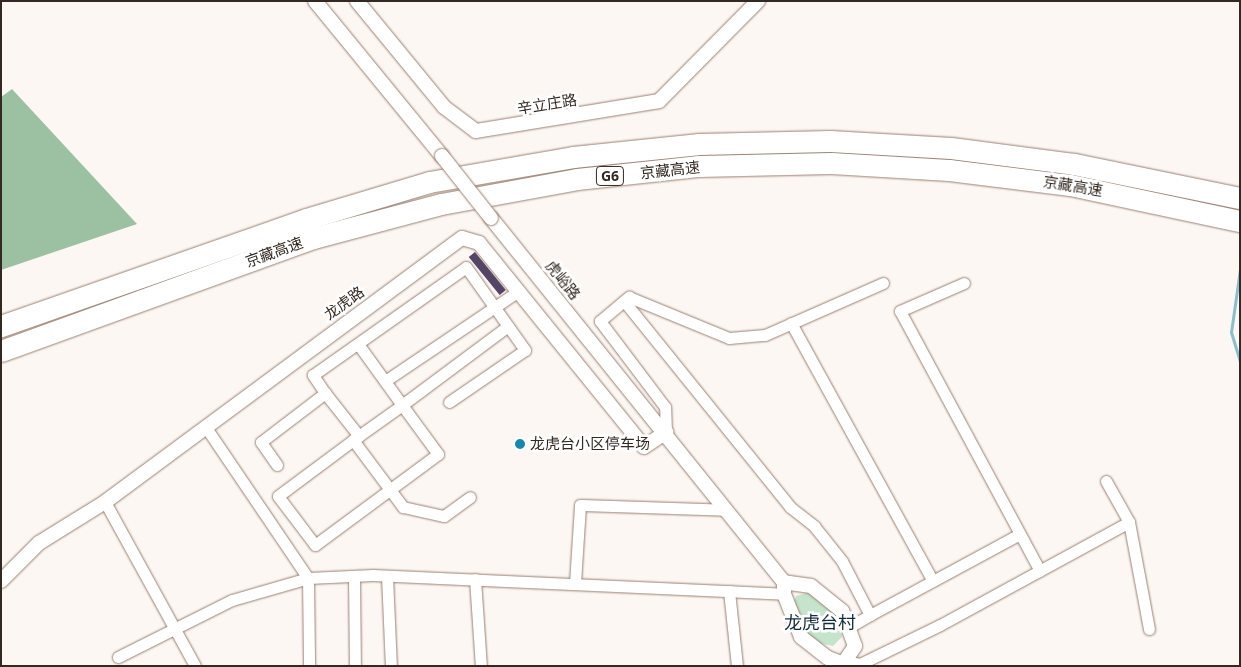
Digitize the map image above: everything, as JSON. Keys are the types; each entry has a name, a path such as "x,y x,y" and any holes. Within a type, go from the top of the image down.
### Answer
{"highway":[{"name":"京藏高速","path":"1,326 306,219 429,182 574,157 679,146 830,141 951,148 1074,164 1240,198"},
{"name":"京藏高速","path":"1,351 313,238 432,206 577,179 699,166 831,163 949,170 1070,184 1240,221"}],"street":[{"name":"虎峪路","path":"315,1 666,432 727,510 784,588 801,637 828,658 847,664"},
{"name":"辛立庄路","path":"357,1 444,107 476,131 659,101 758,1"},
{"name":"龙虎路","path":"1,581 39,543 105,502 205,426 462,238 479,243 644,446 666,432"},
{"path":"449,402 525,350 466,267 313,375 403,507 444,516 470,496"},
{"path":"666,432 666,407 600,321 629,297 729,338 765,335 884,283"},
{"path":"964,283 900,311 1040,571"},
{"path":"384,381 517,292"},
{"path":"624,302 790,507 831,547 870,615"},
{"path":"791,323 933,581"},
{"path":"358,344 384,381 402,405 438,454 315,545 278,496 402,405 508,326"},
{"path":"277,465 260,442 325,393"},
{"path":"205,426 308,578 309,666"},
{"path":"1106,481 1129,522 1149,629"},
{"path":"105,502 195,666"},
{"path":"575,583 580,505 727,510"},
{"path":"118,657 232,600 308,578 387,576 575,583 729,592 811,586 828,597 851,626 855,646 847,664 860,664 1040,571 1129,522"},
{"path":"851,626 1020,534"},
{"path":"354,576 355,666"},
{"path":"387,576 391,666"},
{"path":"475,579 481,666"},
{"path":"729,592 737,666"}],"green space":[{"path":"12,89 137,224 1,270 1,97"},
{"path":"810,592 838,616 842,637 833,646 818,643 804,632 793,604 796,596"}],"building":[{"path":"475,252 506,290 500,295 469,257"}],"waterway":[{"path":"1240,269 1231,332 1240,361"}],"place":[{"name":"龙虎台小区停车场","path":"520,444"}],"district":[{"name":"龙虎台村","path":"820,622"}]}
